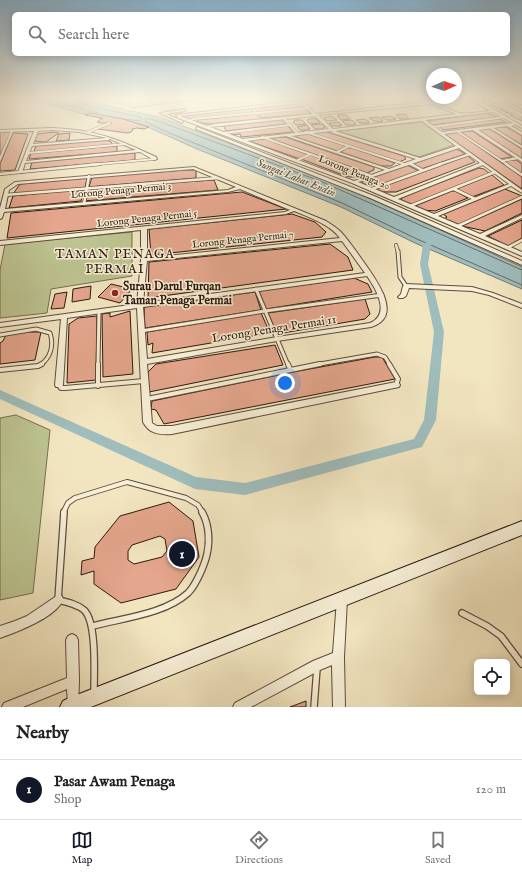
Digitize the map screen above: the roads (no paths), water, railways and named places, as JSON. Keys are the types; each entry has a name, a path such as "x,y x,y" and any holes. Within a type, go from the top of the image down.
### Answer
{"street":[{"path":"20,172 35,132"},
{"path":"88,132 112,138 155,159"},
{"path":"208,132 372,197 522,263"},
{"name":"Lorong Penaga 20","path":"221,132 372,189 522,254"},
{"path":"243,140 305,132"},
{"path":"335,132 419,159"},
{"path":"441,133 449,132"},
{"path":"479,132 520,159"},
{"path":"441,133 522,192"},
{"path":"284,134 388,170"},
{"path":"30,145 112,138"},
{"path":"354,182 460,146"},
{"path":"24,162 141,152"},
{"path":"394,199 482,164"},
{"path":"0,218 9,187 17,183 194,168 329,225 344,239 382,295"},
{"path":"434,216 511,185"},
{"name":"Lorong Penaga Permai 3","path":"2,211 228,191 241,187"},
{"name":"Lorong Penaga Permai 5","path":"0,243 286,213 294,210"},
{"path":"481,236 522,216"},
{"path":"444,228 450,224"},
{"path":"144,228 144,260 140,306 147,422 152,429 172,430 396,385"},
{"name":"Lorong Penaga Permai 7","path":"144,260 344,239"},
{"path":"0,325 369,274"},
{"path":"401,297 404,295 406,286 458,288 481,291 522,306"},
{"name":"Lorong Penaga Permai 11","path":"143,362 277,339 371,325 378,323 382,315 382,295"},
{"path":"59,385 64,317"},
{"path":"72,640 73,682 71,706 522,528"},
{"path":"340,707 338,658 342,598"},
{"path":"0,632 15,628 33,619 47,611 58,600"},
{"path":"239,707 317,665 338,658"},
{"path":"8,707 73,682"}],"lane":[{"path":"0,159 12,132"},
{"path":"224,133 232,132"},
{"path":"305,132 422,170"},
{"path":"458,132 522,175"},
{"path":"498,132 522,147"},
{"path":"262,137 371,176"},
{"path":"28,152 125,144"},
{"path":"337,152 349,146"},
{"path":"298,160 311,154"},
{"path":"372,189 470,154"},
{"path":"0,174 155,159"},
{"path":"501,161 520,159"},
{"path":"410,206 495,172"},
{"path":"84,204 89,176"},
{"path":"6,195 219,178"},
{"path":"454,189 474,199"},
{"path":"458,226 522,197"},
{"path":"508,248 522,240"},
{"path":"396,245 398,251 400,279 406,286"},
{"path":"256,289 290,369"},
{"path":"141,331 265,311 382,295"},
{"path":"98,386 100,312"},
{"path":"14,332 15,323"},
{"path":"0,335 36,329 50,333 52,337 50,354 44,364 0,370"},
{"path":"146,399 290,369 377,354 385,357 398,379 396,385"},
{"path":"59,385 61,388 65,388 144,381"},
{"path":"93,626 164,608 189,592 204,564 209,544 205,517 198,506 186,498 172,493 127,482 75,498 68,503 63,514 58,600 69,602 80,607 88,614 93,626 94,698"},
{"path":"462,613 487,626 501,636 522,664"},
{"path":"314,707 317,665"}],"water":[{"name":"Sungai Lahar Endin","path":"159,132 199,132 321,178 376,201 522,267 522,289 415,243 341,207"}],"waterway":[{"path":"0,394 195,483 245,489 418,443 430,420 439,332 424,264 427,244 435,241"}],"place":[{"name":"Surau Darul Furqan Taman Penaga Permai","path":"115,293"},
{"name":"Pasar Awam Penaga","path":"182,554"}],"district":[{"name":"TAMAN PENAGA PERMAI","path":"115,262"}]}
